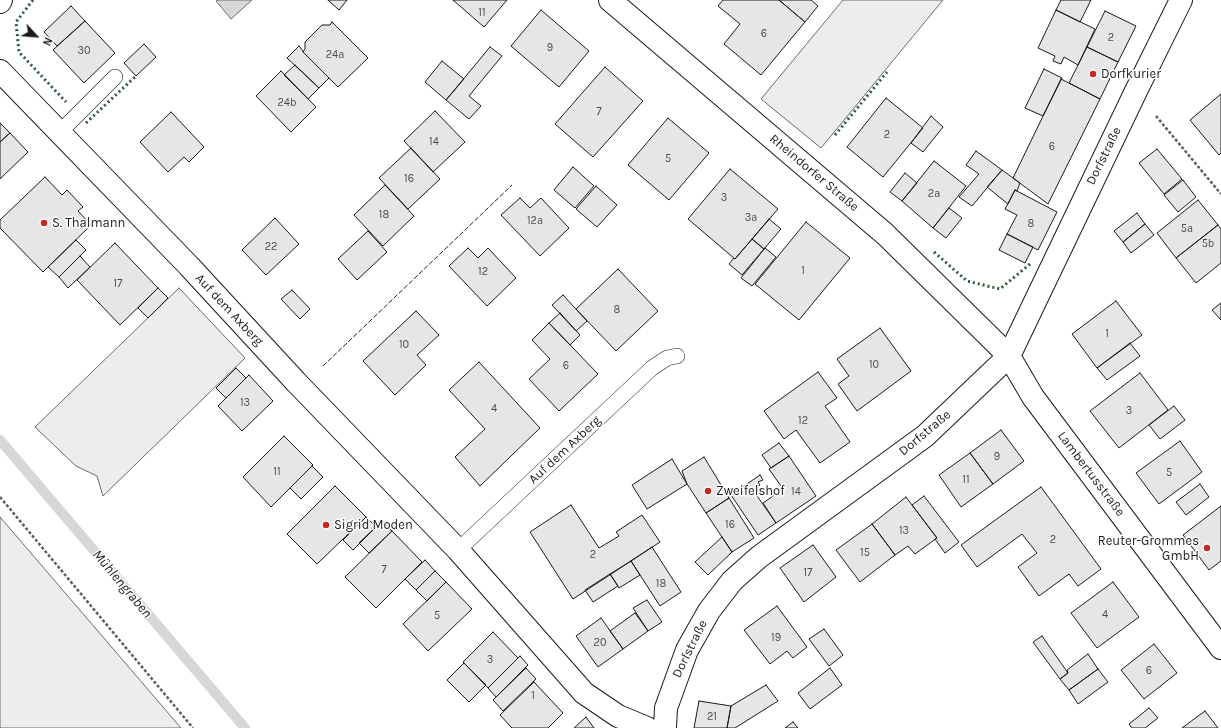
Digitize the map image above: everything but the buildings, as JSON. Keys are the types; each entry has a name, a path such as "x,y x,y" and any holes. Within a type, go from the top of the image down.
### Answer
{"street":[{"name":"Rheindorfer Straße","path":"610,0 885,234 1009,356"},
{"name":"Dorfstraße","path":"664,728 666,708 687,650 709,611 732,581 759,557 925,436 1009,356 1181,0"},
{"name":"Auf dem Axberg","path":"0,71 189,266 296,382 458,550 584,693 618,716 646,728"},
{"name":"Lambertusstraße","path":"1009,356 1033,397 1221,648"}],"lane":[{"path":"60,132 115,77"},
{"name":"Auf dem Axberg","path":"458,550 652,368 668,358 677,356"}],"path":[{"path":"1136,91 1221,194"},
{"path":"0,497 193,728"}],"shaded area":[{"path":"252,0 231,19 216,1"},
{"path":"843,0 943,0 821,148 761,99"},
{"path":"179,288 245,358 103,496 97,476 76,466 35,427"},
{"path":"0,517 181,728 0,728"}],"waterway":[{"name":"Mühlengraben","path":"0,440 245,728"}],"hedge":[{"path":"33,0 16,22 19,52 66,102"},
{"path":"835,135 887,72"},
{"path":"86,123 136,76"},
{"path":"934,252 967,281 1000,289 1030,264"}],"fence":[{"path":"323,366 512,185"}],"place":[{"name":"Dorfkurier","path":"1093,74"},
{"name":"S. Thalmann","path":"44,223"},
{"name":"Zweifelshof","path":"708,491"},
{"name":"Sigrid Moden","path":"326,525"},
{"name":"Reuter-Grommes GmbH","path":"1207,548"}]}
